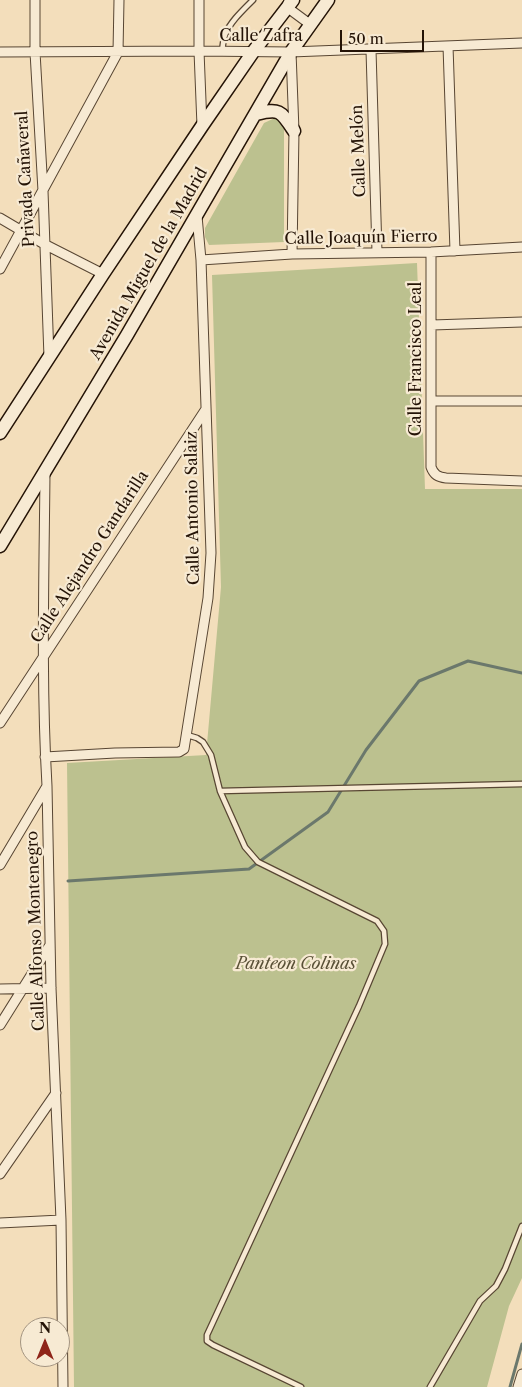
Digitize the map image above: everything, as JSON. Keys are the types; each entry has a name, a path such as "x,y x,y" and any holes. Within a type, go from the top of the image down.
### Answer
{"main road":[{"name":"Avenida Miguel de la Madrid","path":"0,546 197,216 291,52 328,0"},
{"name":"Avenida Miguel de la Madrid","path":"0,433 102,274 253,52 290,3"},
{"path":"256,114 268,111 277,112 284,116 294,131"}],"street":[{"name":"Privada Cañaveral","path":"35,0 35,52 43,191 49,357"},
{"path":"0,269 118,52 119,0"},
{"path":"200,0 199,51 202,126"},
{"path":"290,3 311,25"},
{"name":"Calle Zafra","path":"0,52 291,52 522,43"},
{"path":"448,46 455,251"},
{"name":"Calle Melón","path":"370,50 376,252"},
{"path":"291,52 294,131 292,254"},
{"name":"Calle Antonio Salaiz","path":"45,757 179,752 184,749 211,576 211,528 201,260 197,216"},
{"path":"0,218 44,244 102,274"},
{"name":"Calle Joaquín Fierro","path":"201,260 292,254 431,252 522,247"},
{"name":"Calle Francisco Leal","path":"431,252 431,467 434,474 438,477 458,480 522,481"},
{"path":"432,325 522,322"},
{"path":"432,401 522,401"},
{"name":"Calle Alejandro Gandarilla","path":"0,723 206,409"},
{"name":"Calle Alfonso Montenegro","path":"44,474 45,757 51,988 61,1220 63,1387"},
{"path":"0,865 47,786"},
{"path":"0,1025 50,945"},
{"path":"0,989 51,988"},
{"path":"0,1174 56,1092"},
{"path":"0,1222 61,1220"},
{"path":"518,1387 522,1374"}],"lane":[{"path":"222,51 229,28 252,0"},
{"path":"186,735 204,742 211,755 220,791 245,847 258,862 376,921 384,931 385,944 359,1006 207,1335 207,1341 213,1346 301,1387"},
{"path":"220,791 522,784"},
{"path":"430,1387 480,1301 496,1286 522,1226"}],"green space":[{"path":"277,117 284,123 284,242 209,245 205,237 205,228 264,123"},
{"name":"Panteon Colinas","path":"417,263 425,489 522,489 522,1278 509,1306 487,1387 74,1387 67,763 206,755 221,587 212,275"}],"waterway":[{"path":"68,881 249,869 328,812 366,750 419,681 468,661 522,673"},
{"path":"510,1387 522,1344"}]}
